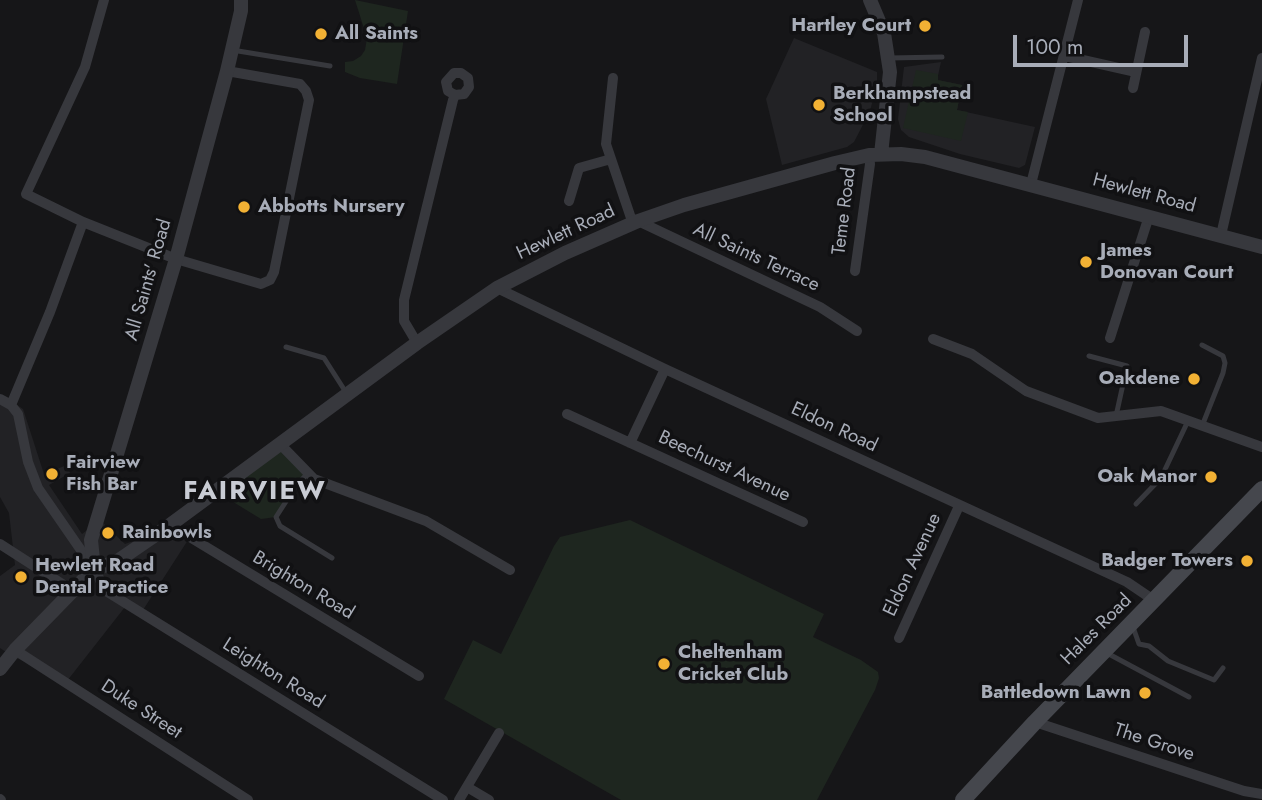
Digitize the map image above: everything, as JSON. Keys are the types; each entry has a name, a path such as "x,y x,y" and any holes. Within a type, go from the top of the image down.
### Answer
{"main road":[{"name":"Hales Road","path":"963,800 1035,722 1262,489"}],"street":[{"path":"104,0 85,67 26,194 83,222 176,259 257,284 266,282 274,272 308,96 300,84 227,71"},
{"name":"All Saints' Road","path":"94,569 92,540 176,259 227,71 241,11 241,0"},
{"path":"870,0 884,33 888,58 888,95 875,155"},
{"path":"1031,184 1078,0"},
{"path":"1133,88 1145,32"},
{"path":"1065,56 1136,72"},
{"path":"1221,235 1262,58"},
{"path":"612,78 606,137 611,159 635,222"},
{"path":"417,343 404,321 404,300 455,96"},
{"name":"Hewlett Road","path":"1,666 94,569 116,562 170,525 417,343 497,288 565,253 635,222 758,183 875,155 925,157 1262,247"},
{"name":"Teme Road","path":"855,271 870,164 875,155"},
{"path":"569,201 579,168 611,159"},
{"path":"1110,338 1149,216"},
{"path":"0,399 11,405 50,312 83,222"},
{"name":"All Saints Terrace","path":"635,222 820,307 857,331"},
{"name":"Eldon Road","path":"497,288 665,369 1127,582 1155,601"},
{"path":"933,339 972,354 1026,391 1098,418 1161,411 1262,447"},
{"name":"Beechurst Avenue","path":"630,443 665,369"},
{"name":"Leighton Road","path":"11,405 20,419 26,455 38,488 52,512 94,569 106,591 443,800"},
{"name":"Beechurst Avenue","path":"567,414 803,522"},
{"path":"280,444 314,480 426,521 510,570"},
{"name":"Eldon Avenue","path":"899,638 959,506"},
{"name":"Brighton Road","path":"170,525 418,676"},
{"path":"0,544 74,591"},
{"name":"Duke Street","path":"15,650 248,800"},
{"name":"The Grove","path":"1035,722 1244,791 1262,794"},
{"path":"459,800 499,733"},
{"path":"467,787 489,800"}],"lane":[{"path":"232,50 330,66"},
{"path":"888,58 942,57"},
{"path":"1202,345 1223,356 1225,363 1202,426"},
{"path":"286,347 324,358 348,394"},
{"path":"1089,356 1127,366 1116,416"},
{"path":"1136,503 1161,478 1188,421"},
{"path":"307,474 276,517 280,526 332,558"},
{"path":"1132,625 1137,632 1139,644 1149,646 1168,661 1214,680 1223,668"},
{"path":"1105,652 1189,697"}],"shaded area":[{"path":"355,0 408,11 397,84 360,78 345,72 345,62 361,56 367,38"},
{"name":"Berkhampstead School","path":"794,38 877,72 877,84 870,111 854,142 847,147 782,165 766,99"},
{"name":"Berkhampstead School","path":"941,62 937,80 962,85 957,110 1035,127 1025,165 1019,168 960,154 909,137 901,130 898,119 904,67"},
{"path":"916,70 938,74 938,80 962,85 957,110 968,112 961,141 903,128"},
{"path":"0,394 23,409 44,474 67,465 70,473 49,485 82,534 100,520 125,544 167,529 188,540 143,610 125,607 67,681 0,648 0,576 15,565 9,513 0,497"},
{"path":"280,444 307,474 276,517 261,519 225,497 222,487"},
{"name":"Cheltenham Cricket Club","path":"630,520 824,614 813,637 861,660 878,672 875,690 817,800 621,800 444,699 473,640 501,654 560,537"}],"place":[{"name":"Hartley Court","path":"925,26"},
{"name":"All Saints","path":"321,34"},
{"name":"Berkhampstead School","path":"819,105"},
{"name":"Abbotts Nursery","path":"244,207"},
{"name":"James Donovan Court","path":"1086,262"},
{"name":"Oakdene","path":"1194,379"},
{"name":"Fairview Fish Bar","path":"52,474"},
{"name":"Oak Manor","path":"1211,477"},
{"name":"Rainbowls","path":"108,533"},
{"name":"Badger Towers","path":"1247,561"},
{"name":"Hewlett Road Dental Practice","path":"21,577"},
{"name":"Cheltenham Cricket Club","path":"664,664"},
{"name":"Battledown Lawn","path":"1145,693"}],"district":[{"name":"FAIRVIEW","path":"255,493"}]}
